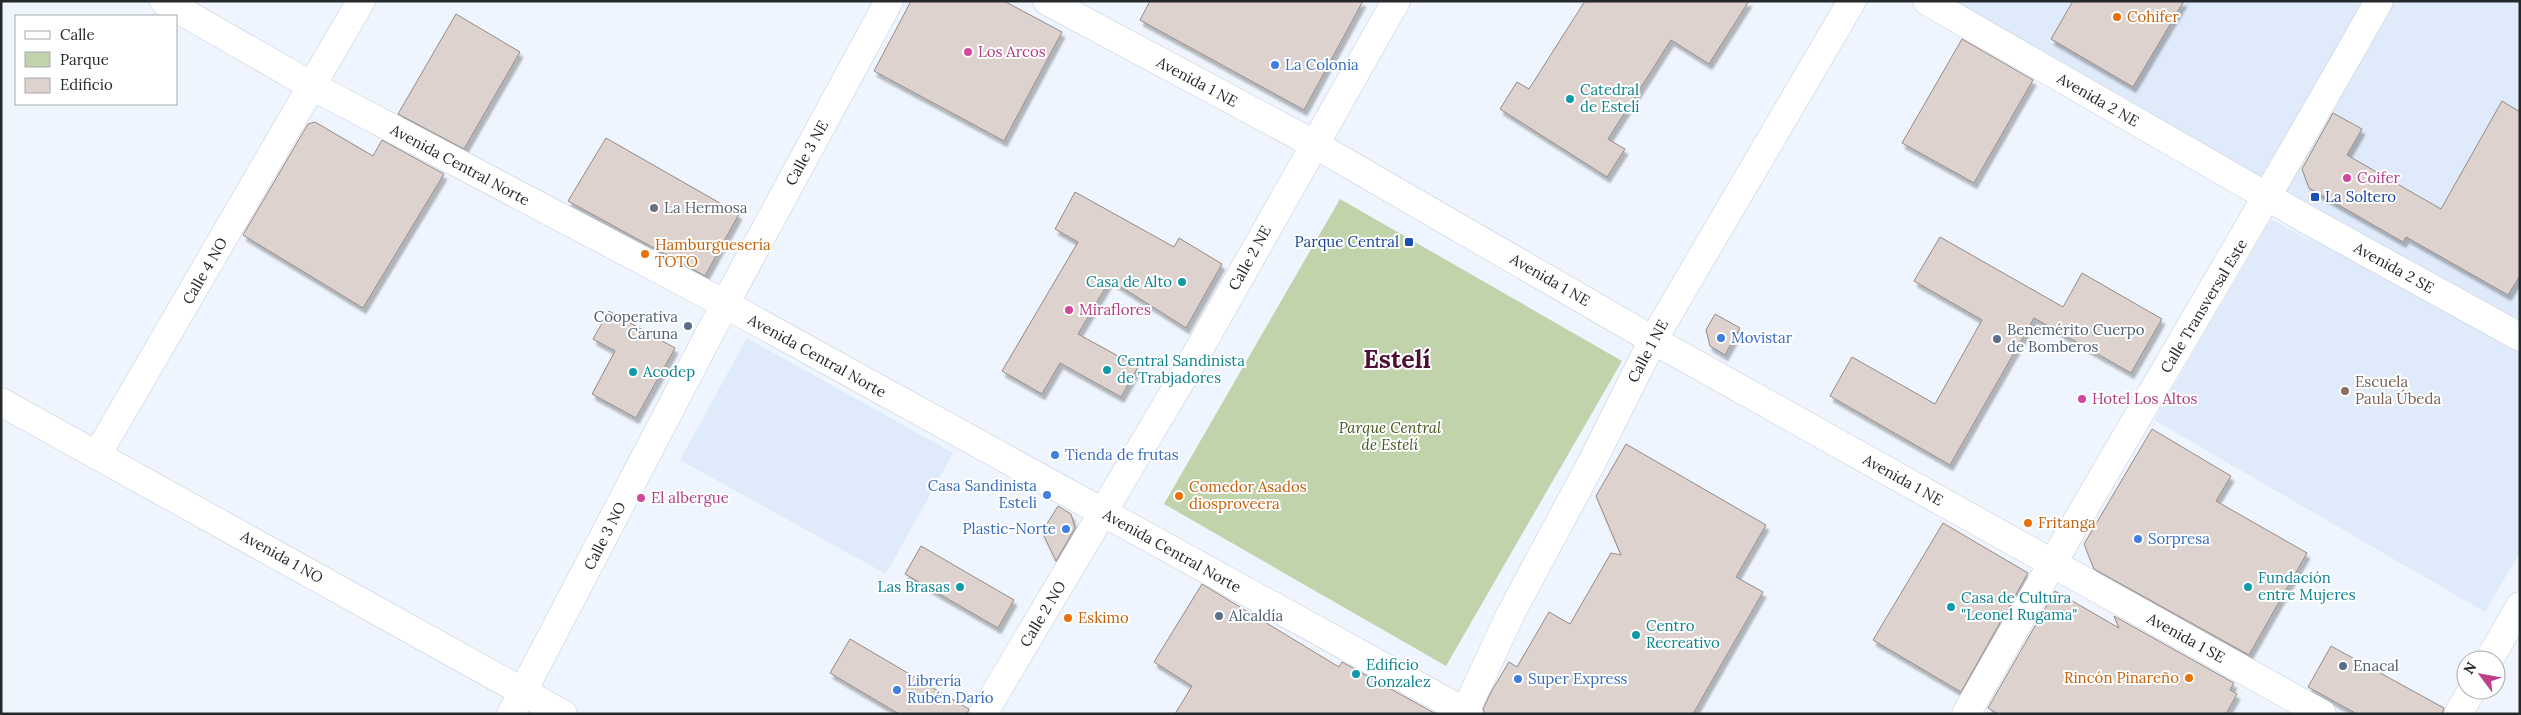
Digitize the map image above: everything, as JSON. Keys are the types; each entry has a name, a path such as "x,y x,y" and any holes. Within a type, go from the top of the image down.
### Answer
{"street":[{"name":"Avenida Central Norte","path":"164,1 312,86 725,304 1466,713"},
{"name":"Calle 4 NO","path":"97,455 361,1"},
{"name":"Calle 3 NE","path":"725,304 890,1"},
{"name":"Avenida 1 NE","path":"1047,1 1314,144 1653,340 2051,563"},
{"name":"Calle 2 NE","path":"1103,513 1189,367 1396,1"},
{"name":"Calle 1 NE","path":"1466,713 1510,615 1593,460 1653,340 1852,1"},
{"name":"Avenida 2 NE","path":"1927,1 2268,198"},
{"name":"Calle Transversal Este","path":"1966,714 2051,563 2268,198 2380,1"},
{"name":"Avenida 2 SE","path":"2268,198 2520,337"},
{"name":"Calle 3 NO","path":"517,702 725,304"},
{"name":"Avenida 1 NO","path":"1,402 97,455 517,702 563,714"},
{"name":"Calle 2 NO","path":"983,714 1103,513"},
{"name":"Avenida 1 SE","path":"2051,563 2322,714"},
{"path":"2495,650 2520,606"},
{"path":"2458,714 2466,700"}],"shaded area":[{"path":"1923,1 2520,1 2520,552 2485,612 2154,420 2271,219 2319,245"},
{"path":"747,338 953,453 886,574 680,460"}],"green space":[{"name":"Parque Central de Estelí","path":"1340,199 1622,361 1446,666 1164,504"}],"building":[{"name":"Los Arcos","path":"911,1 1004,1 1062,32 1004,141 874,71"},
{"name":"La Colonia","path":"1150,1 1363,1 1304,110 1140,20"},
{"name":"Catedral de Estelí","path":"1585,1 1749,1 1709,64 1671,40 1608,139 1625,149 1607,177 1500,109 1517,82 1529,89"},
{"path":"2073,1 2184,1 2133,87 2051,39"},
{"path":"456,14 520,52 464,149 398,114"},
{"path":"1962,39 2033,80 1974,183 1902,143"},
{"path":"2502,101 2520,112 2520,276 2508,295 2406,237 2403,242 2309,188 2302,169 2333,113 2362,129 2347,155 2441,209"},
{"path":"315,122 373,156 382,140 444,174 363,308 243,235 308,124"},
{"name":"La Hermosa","path":"606,138 739,214 705,276 568,201"},
{"path":"1075,192 1174,247 1179,238 1222,264 1186,328 1110,280 1078,334 1138,367 1121,397 1060,363 1042,394 1002,371 1078,242 1055,229"},
{"name":"Benemérito Cuerpo de Bomberos","path":"1940,237 2063,307 2082,273 2162,319 2131,373 2034,318 1950,465 1830,396 1852,357 1935,404 1982,320 1914,281"},
{"name":"Acodep","path":"609,311 675,348 636,418 592,394 615,351 593,339"},
{"name":"Movistar","path":"1715,314 1740,328 1725,355 1710,346 1706,330"},
{"path":"2152,429 2231,476 2216,501 2307,553 2249,655 2094,569 2084,544"},
{"path":"1626,444 1766,525 1736,577 1763,592 1693,714 1485,714 1483,709 1509,662 1517,667 1549,612 1570,624 1611,553 1621,555 1596,496"},
{"path":"1058,506 1071,514 1075,528 1056,561 1042,532"},
{"name":"Casa de Cultura \"Leonel Rugama\"","path":"1943,523 2028,573 1961,692 1873,640"},
{"name":"Las Brasas","path":"921,546 1014,600 998,628 905,574"},
{"name":"Alcaldía","path":"1202,584 1339,667 1342,662 1436,714 1175,714 1192,686 1154,662"},
{"path":"2055,591 2119,628 2114,616 2234,683 2230,690 2237,694 2226,714 1998,714 1988,708"},
{"name":"Librería Rubén Darío","path":"850,639 969,709 967,714 899,714 830,673"},
{"name":"Enacal","path":"2331,646 2444,708 2442,714 2357,714 2308,687"}],"place":[{"name":"Cohifer","path":"2117,17"},
{"name":"Los Arcos","path":"968,52"},
{"name":"La Colonia","path":"1275,65"},
{"name":"Catedral de Estelí","path":"1570,99"},
{"name":"Coifer","path":"2347,178"},
{"name":"La Soltero","path":"2315,197"},
{"name":"La Hermosa","path":"654,208"},
{"name":"Parque Central","path":"1409,242"},
{"name":"Hamburguesería TOTO","path":"645,254"},
{"name":"Casa de Alto","path":"1182,282"},
{"name":"Miraflores","path":"1069,310"},
{"name":"Cooperativa Caruna","path":"688,326"},
{"name":"Movistar","path":"1721,338"},
{"name":"Benemérito Cuerpo de Bomberos","path":"1997,339"},
{"name":"Central Sandinista de Trabjadores","path":"1107,370"},
{"name":"Acodep","path":"633,372"},
{"name":"Escuela Paula Úbeda","path":"2345,391"},
{"name":"Hotel Los Altos","path":"2082,399"},
{"name":"Tienda de frutas","path":"1055,455"},
{"name":"Casa Sandinista Esteli","path":"1047,495"},
{"name":"Comedor Asados diosproveera","path":"1179,496"},
{"name":"El albergue","path":"641,498"},
{"name":"Fritanga","path":"2028,523"},
{"name":"Plastic-Norte","path":"1066,529"},
{"name":"Sorpresa","path":"2138,539"},
{"name":"Las Brasas","path":"960,587"},
{"name":"Fundación entre Mujeres","path":"2248,587"},
{"name":"Casa de Cultura \"Leonel Rugama\"","path":"1951,607"},
{"name":"Alcaldía","path":"1219,616"},
{"name":"Eskimo","path":"1068,618"},
{"name":"Centro Recreativo","path":"1636,635"},
{"name":"Enacal","path":"2343,666"},
{"name":"Edificio Gonzalez","path":"1356,674"},
{"name":"Rincón Pinareño","path":"2189,678"},
{"name":"Super Express","path":"1518,679"},
{"name":"Librería Rubén Darío","path":"897,690"}],"district":[{"name":"Estelí","path":"1397,359"}]}
